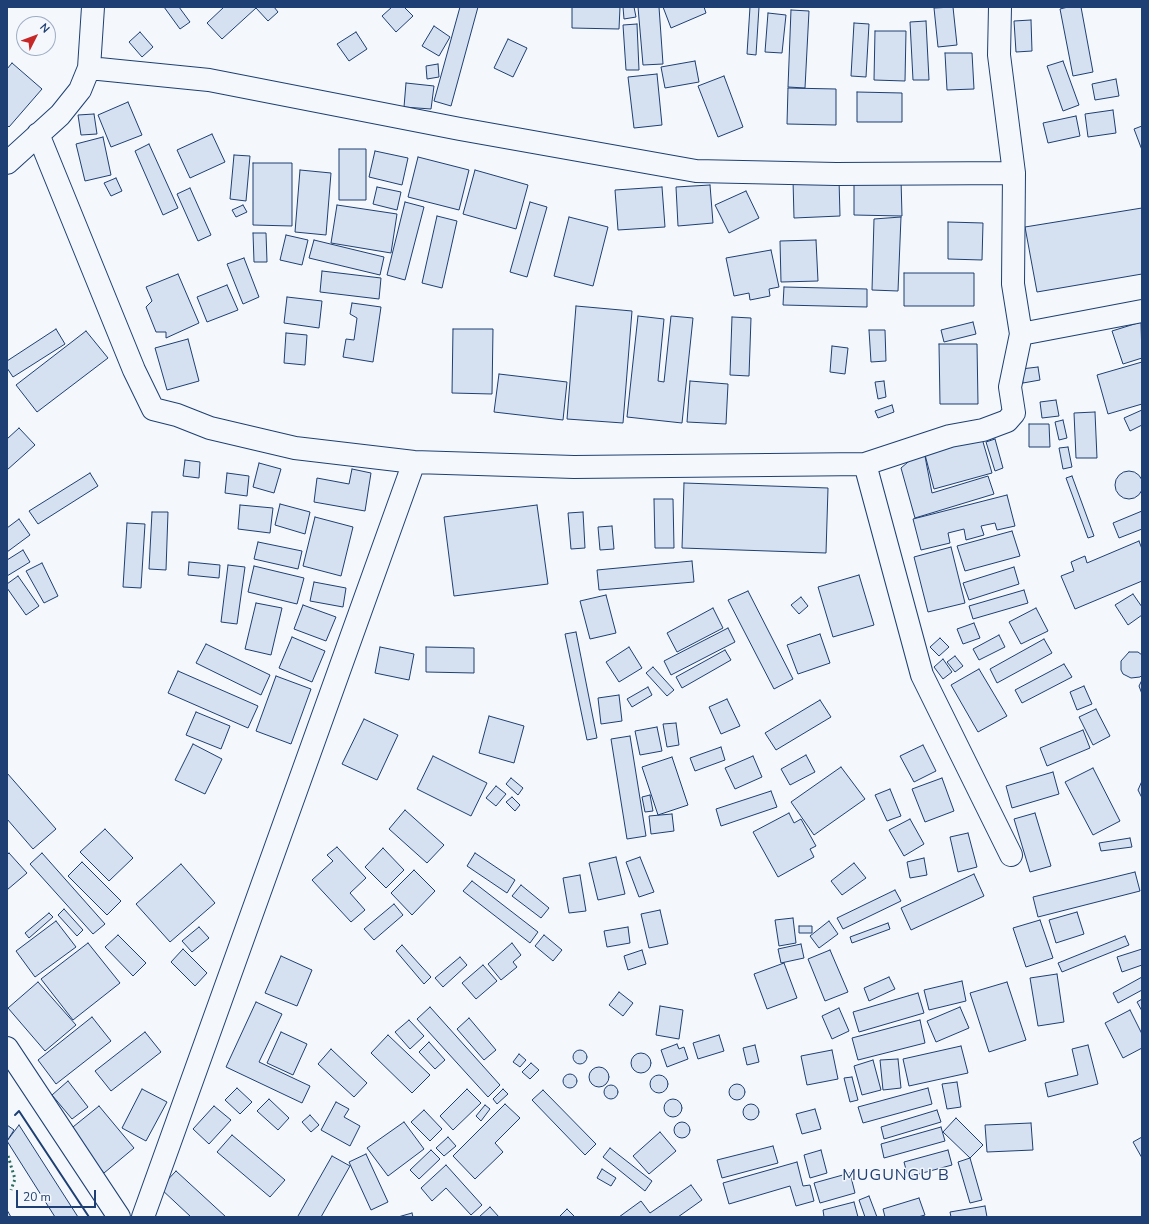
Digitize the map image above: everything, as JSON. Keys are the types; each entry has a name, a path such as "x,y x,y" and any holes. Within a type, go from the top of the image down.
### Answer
{"street":[{"path":"7,163 60,115 80,90 89,68 93,7"},
{"path":"38,134 134,370 153,409 177,415 210,428 295,448 414,462 574,467 865,464 950,436 983,430 1007,421 1014,413 1010,387 1021,334 1014,284 1014,173 999,55 1000,7"},
{"path":"89,68 209,80 460,129 696,171 836,174 1014,173"},
{"path":"1021,334 1142,311"},
{"path":"143,1217 414,462"},
{"path":"865,464 922,674 1011,855"},
{"path":"7,1048 119,1217"}],"building":[{"path":"164,7 179,7 190,22 180,29"},
{"path":"224,7 274,7 278,12 268,21 256,8 222,39 207,23"},
{"path":"392,7 404,7 413,16 396,32 382,16"},
{"path":"460,7 478,7 451,106 434,101"},
{"path":"572,7 620,7 619,29 572,28"},
{"path":"623,7 634,7 636,17 624,19"},
{"path":"638,7 659,7 663,64 643,65"},
{"path":"663,7 704,7 706,13 671,28"},
{"path":"750,7 759,7 756,55 747,54"},
{"path":"953,7 957,45 938,47 934,8"},
{"path":"1068,7 1081,7 1093,72 1073,76 1060,9"},
{"path":"791,10 809,11 805,88 788,87"},
{"path":"768,13 786,15 782,53 765,52"},
{"path":"1031,20 1032,51 1016,52 1014,21"},
{"path":"926,21 929,80 913,80 910,22"},
{"path":"854,23 869,24 866,77 851,76"},
{"path":"637,24 639,70 626,70 623,25"},
{"path":"434,26 450,37 439,56 422,46"},
{"path":"875,31 906,31 905,81 874,80"},
{"path":"140,32 153,47 142,57 129,42"},
{"path":"356,32 367,49 349,61 337,44"},
{"path":"508,39 527,48 513,77 494,68"},
{"path":"945,53 972,53 974,89 947,90"},
{"path":"695,61 699,82 665,88 661,67"},
{"path":"1063,61 1079,105 1063,111 1047,66"},
{"path":"12,63 42,89 9,127 7,125 7,69"},
{"path":"438,64 439,77 427,79 426,66"},
{"path":"657,74 662,125 634,128 628,77"},
{"path":"724,76 743,127 718,137 698,86"},
{"path":"1116,79 1119,96 1095,100 1092,84"},
{"path":"406,83 434,86 431,109 404,107"},
{"path":"788,88 836,89 836,125 787,124"},
{"path":"857,92 902,93 902,122 857,122"},
{"path":"128,102 142,135 111,147 98,115"},
{"path":"1113,110 1116,133 1088,137 1085,114"},
{"path":"94,114 97,134 81,135 78,115"},
{"path":"1076,116 1080,136 1048,143 1043,123"},
{"path":"1142,126 1142,150 1134,129"},
{"path":"212,134 225,162 190,178 177,150"},
{"path":"103,137 111,175 85,181 76,144"},
{"path":"149,144 178,208 163,215 135,151"},
{"path":"339,149 366,149 366,200 339,200"},
{"path":"375,151 408,158 402,185 369,177"},
{"path":"234,155 250,156 246,201 230,199"},
{"path":"418,157 469,170 459,210 408,197"},
{"path":"253,163 292,163 292,226 253,225"},
{"path":"300,170 331,173 326,235 295,232"},
{"path":"475,170 528,185 516,229 463,214"},
{"path":"116,178 122,191 111,196 104,183"},
{"path":"839,179 840,216 794,218 793,180"},
{"path":"854,179 901,179 902,216 854,215"},
{"path":"710,185 713,223 678,226 676,187"},
{"path":"377,187 401,192 397,210 373,204"},
{"path":"662,187 665,227 618,230 615,190"},
{"path":"190,188 211,235 198,241 177,194"},
{"path":"746,191 759,218 729,233 715,205"},
{"path":"405,202 424,207 405,280 387,275"},
{"path":"530,202 547,207 527,277 510,272"},
{"path":"243,205 247,212 236,217 232,210"},
{"path":"337,205 397,214 391,253 331,243"},
{"path":"1142,208 1142,274 1037,292 1025,227"},
{"path":"437,216 457,221 442,288 422,283"},
{"path":"569,217 608,227 593,286 554,276"},
{"path":"901,217 898,291 872,290 874,219"},
{"path":"948,222 983,223 982,260 948,259"},
{"path":"253,233 266,233 267,262 254,262"},
{"path":"286,235 308,240 302,265 280,260"},
{"path":"314,240 384,257 380,275 309,258"},
{"path":"816,240 818,281 781,282 780,241"},
{"path":"771,250 779,287 769,289 770,296 750,300 749,293 734,296 726,258"},
{"path":"244,258 259,297 243,304 227,264"},
{"path":"322,271 381,278 379,299 320,292"},
{"path":"904,273 974,273 974,306 904,306"},
{"path":"178,274 199,323 166,338 166,332 156,332 146,307 152,301 146,287"},
{"path":"227,285 238,310 207,322 197,297"},
{"path":"784,287 867,289 867,307 783,305"},
{"path":"287,297 322,301 319,328 284,323"},
{"path":"352,303 381,307 373,362 343,357 346,339 354,340 357,318 350,314"},
{"path":"576,306 632,311 623,423 567,419"},
{"path":"638,316 664,319 658,381 664,382 671,316 693,318 682,423 627,417"},
{"path":"732,317 751,318 749,376 730,375"},
{"path":"973,322 976,334 944,342 941,330"},
{"path":"1141,322 1142,358 1123,364 1112,331"},
{"path":"56,329 65,344 13,377 7,368 7,361"},
{"path":"453,329 493,329 492,394 452,393"},
{"path":"869,330 885,330 886,361 871,362"},
{"path":"86,331 108,358 37,412 16,385"},
{"path":"286,333 307,335 305,365 284,363"},
{"path":"188,339 199,381 167,390 155,348"},
{"path":"939,344 977,344 978,404 940,404"},
{"path":"832,346 848,348 845,374 830,372"},
{"path":"1142,362 1142,404 1108,414 1097,375"},
{"path":"1038,367 1040,380 1023,383 1021,369"},
{"path":"499,374 567,382 563,420 494,412"},
{"path":"690,381 728,384 726,424 687,422"},
{"path":"884,381 886,397 878,399 875,382"},
{"path":"1056,400 1059,416 1042,418 1040,402"},
{"path":"892,405 894,412 878,418 875,411"},
{"path":"1142,410 1142,425 1130,431 1124,418"},
{"path":"1095,412 1097,458 1076,458 1074,413"},
{"path":"1063,420 1067,438 1059,440 1055,422"},
{"path":"1029,424 1049,424 1050,447 1029,447"},
{"path":"19,428 35,445 7,470 7,439"},
{"path":"981,435 992,473 934,489 924,451"},
{"path":"995,439 1003,468 995,471 986,442"},
{"path":"1068,447 1072,467 1063,469 1059,448"},
{"path":"924,451 932,493 988,476 994,494 915,518 901,468"},
{"path":"185,460 200,462 199,478 183,476"},
{"path":"259,463 281,469 274,493 253,487"},
{"path":"352,469 371,473 365,511 314,502 317,478 349,484"},
{"path":"1129,471 1135,472 1139,475 1142,479 1142,491 1139,495 1135,498 1129,499 1123,498 1119,495 1116,491 1115,485 1116,479 1119,475 1123,472"},
{"path":"90,473 98,486 38,524 29,511"},
{"path":"227,473 249,476 247,496 225,493"},
{"path":"1072,476 1094,536 1088,538 1066,478"},
{"path":"684,483 828,488 826,553 682,548"},
{"path":"1007,495 1015,526 997,530 995,523 981,526 984,535 966,540 964,529 948,533 950,543 921,550 913,519"},
{"path":"654,499 673,499 674,548 655,548"},
{"path":"280,504 310,512 305,534 275,525"},
{"path":"240,505 273,508 270,533 238,529"},
{"path":"537,505 548,584 454,596 444,517"},
{"path":"1142,511 1142,529 1119,538 1113,523"},
{"path":"152,512 168,512 166,570 149,569"},
{"path":"583,512 585,548 571,549 568,513"},
{"path":"315,517 353,527 341,576 303,566"},
{"path":"19,519 30,535 7,552 7,528"},
{"path":"127,523 145,524 141,588 123,587"},
{"path":"612,526 614,549 600,550 598,527"},
{"path":"1012,531 1020,556 965,571 957,546"},
{"path":"1139,541 1142,549 1142,581 1075,609 1061,576 1074,571 1071,562 1085,556 1087,563"},
{"path":"258,542 302,551 298,569 254,559"},
{"path":"951,547 965,603 928,612 914,557"},
{"path":"23,550 30,562 7,576 7,560"},
{"path":"692,561 694,582 599,590 597,570"},
{"path":"189,562 220,565 219,578 188,575"},
{"path":"42,563 58,596 44,603 26,571"},
{"path":"228,565 245,567 237,624 221,622"},
{"path":"254,566 304,578 297,604 248,592"},
{"path":"1014,567 1019,584 969,600 963,583"},
{"path":"859,575 874,625 833,637 818,587"},
{"path":"18,576 39,606 26,615 7,588 7,584"},
{"path":"314,582 346,588 343,607 310,601"},
{"path":"1024,590 1028,603 973,619 969,606"},
{"path":"748,591 793,679 774,689 728,600"},
{"path":"1133,594 1142,607 1142,615 1128,625 1115,605"},
{"path":"606,595 616,633 590,639 580,601"},
{"path":"801,597 808,606 799,614 791,605"},
{"path":"256,603 282,608 271,655 245,649"},
{"path":"303,605 336,617 326,641 294,629"},
{"path":"713,608 723,628 677,652 667,633"},
{"path":"1036,608 1048,631 1021,644 1009,622"},
{"path":"974,623 980,638 963,644 957,629"},
{"path":"728,628 735,642 671,675 664,661"},
{"path":"576,632 597,738 587,740 565,634"},
{"path":"820,634 830,663 798,674 787,645"},
{"path":"999,635 1005,647 979,660 973,649"},
{"path":"292,637 325,651 312,682 279,668"},
{"path":"940,638 949,647 939,656 930,647"},
{"path":"1044,639 1052,653 997,683 990,669"},
{"path":"206,644 270,675 261,695 196,663"},
{"path":"380,647 414,654 409,680 375,673"},
{"path":"426,647 474,648 474,673 426,672"},
{"path":"629,647 642,668 619,682 606,662"},
{"path":"725,650 731,660 682,688 676,677"},
{"path":"1129,652 1138,652 1142,655 1142,675 1140,677 1131,678 1123,674 1121,670 1121,661"},
{"path":"955,656 963,666 955,672 947,662"},
{"path":"943,659 952,672 943,679 934,667"},
{"path":"1064,664 1072,677 1022,703 1015,690"},
{"path":"653,667 674,690 667,696 646,673"},
{"path":"979,669 1007,716 978,732 951,685"},
{"path":"178,671 258,706 248,728 168,693"},
{"path":"276,676 311,689 291,744 256,731"},
{"path":"1142,680 1142,694 1139,686"},
{"path":"1084,686 1092,704 1077,710 1070,692"},
{"path":"648,687 652,695 632,707 627,699"},
{"path":"619,695 622,721 601,724 598,698"},
{"path":"727,699 740,726 721,734 709,707"},
{"path":"820,700 831,717 776,750 765,733"},
{"path":"1096,709 1110,736 1093,745 1079,717"},
{"path":"196,712 230,726 221,749 186,735"},
{"path":"489,716 524,726 514,763 479,753"},
{"path":"364,719 398,735 377,780 342,764"},
{"path":"676,723 679,745 667,747 663,724"},
{"path":"657,727 662,751 640,755 635,731"},
{"path":"1083,730 1090,748 1047,766 1040,748"},
{"path":"630,736 646,836 627,839 611,739"},
{"path":"193,744 222,759 205,794 175,780"},
{"path":"923,745 936,771 914,782 900,756"},
{"path":"721,747 725,760 695,771 690,758"},
{"path":"806,755 815,772 790,785 781,769"},
{"path":"433,756 487,783 471,816 417,789"},
{"path":"753,756 762,777 735,789 725,768"},
{"path":"672,757 688,805 658,815 642,767"},
{"path":"841,767 865,799 814,835 791,802"},
{"path":"1093,768 1120,821 1093,835 1065,782"},
{"path":"1053,772 1059,794 1012,808 1006,786"},
{"path":"7,773 56,829 33,849 7,819"},
{"path":"511,778 523,788 518,795 506,784"},
{"path":"942,778 954,811 925,822 912,789"},
{"path":"1142,781 1142,798 1138,790"},
{"path":"496,786 506,794 496,806 486,798"},
{"path":"890,789 901,816 887,821 875,795"},
{"path":"771,791 777,807 721,826 716,809"},
{"path":"650,795 653,811 645,812 642,797"},
{"path":"512,797 520,805 515,811 506,802"},
{"path":"405,810 444,845 427,863 389,829"},
{"path":"789,813 794,823 801,819 816,846 810,849 814,857 778,877 753,832"},
{"path":"1035,813 1051,866 1030,872 1014,819"},
{"path":"672,814 674,831 651,834 649,816"},
{"path":"910,819 924,844 904,856 889,830"},
{"path":"105,829 133,858 109,881 80,852"},
{"path":"968,833 977,867 958,872 950,837"},
{"path":"1130,838 1132,847 1101,851 1099,843"},
{"path":"337,847 366,878 350,893 365,910 351,922 312,880 333,861 327,855"},
{"path":"383,848 404,870 386,888 365,867"},
{"path":"9,853 27,873 7,890 7,855"},
{"path":"42,853 105,924 93,934 30,864"},
{"path":"475,853 515,880 507,893 467,866"},
{"path":"616,857 625,894 598,900 589,863"},
{"path":"640,857 654,892 639,897 626,862"},
{"path":"924,858 927,875 910,878 907,862"},
{"path":"82,862 121,901 107,915 68,876"},
{"path":"854,863 866,878 842,895 831,881"},
{"path":"181,864 215,903 170,942 136,904"},
{"path":"414,870 435,891 412,915 391,893"},
{"path":"1135,872 1140,891 1038,917 1033,897"},
{"path":"974,874 984,896 911,930 901,908"},
{"path":"580,875 586,911 569,913 563,878"},
{"path":"472,881 538,932 530,943 463,891"},
{"path":"521,885 549,908 541,918 512,896"},
{"path":"895,890 901,901 843,929 837,918"},
{"path":"394,904 403,915 374,940 364,929"},
{"path":"64,909 83,930 77,936 58,915"},
{"path":"660,910 668,944 649,948 641,914"},
{"path":"1077,912 1084,934 1056,943 1049,920"},
{"path":"49,913 53,917 29,938 25,933"},
{"path":"793,918 796,943 779,946 775,920"},
{"path":"1040,920 1053,958 1026,967 1013,928"},
{"path":"56,921 76,947 35,977 16,951"},
{"path":"829,921 838,934 819,948 810,936"},
{"path":"888,923 890,929 852,943 850,937"},
{"path":"799,926 812,926 812,933 799,933"},
{"path":"199,927 209,938 192,952 182,941"},
{"path":"628,927 630,943 607,947 604,931"},
{"path":"118,935 146,963 133,976 105,947"},
{"path":"544,935 562,950 553,961 535,946"},
{"path":"1125,936 1129,945 1062,972 1058,963"},
{"path":"88,943 120,983 73,1020 41,979"},
{"path":"512,943 521,955 513,962 517,967 501,980 488,964"},
{"path":"801,944 804,958 781,963 778,949"},
{"path":"402,945 431,977 424,984 396,951"},
{"path":"183,949 207,973 195,986 171,962"},
{"path":"1142,949 1142,965 1122,972 1117,957"},
{"path":"642,950 646,964 628,970 624,956"},
{"path":"830,950 848,992 825,1001 808,959"},
{"path":"281,956 312,970 297,1006 265,993"},
{"path":"460,957 467,965 443,987 435,978"},
{"path":"784,963 797,998 767,1009 754,974"},
{"path":"483,965 497,981 476,999 462,983"},
{"path":"1057,974 1064,1022 1038,1026 1030,978"},
{"path":"889,977 895,989 869,1001 864,988"},
{"path":"1142,977 1142,990 1118,1003 1113,993"},
{"path":"962,981 966,1001 929,1010 924,990"},
{"path":"38,982 76,1025 45,1051 8,1008"},
{"path":"1007,982 1026,1040 989,1052 970,993"},
{"path":"619,992 633,1003 623,1016 609,1005"},
{"path":"918,993 924,1013 859,1032 853,1012"},
{"path":"1142,999 1142,1011 1137,1002"},
{"path":"256,1002 282,1014 259,1062 310,1086 302,1103 226,1067"},
{"path":"660,1006 683,1010 679,1039 656,1035"},
{"path":"430,1007 500,1085 488,1097 417,1019"},
{"path":"960,1007 969,1028 936,1042 927,1021"},
{"path":"839,1008 849,1031 832,1039 822,1016"},
{"path":"1130,1010 1142,1034 1142,1048 1123,1058 1105,1023"},
{"path":"92,1017 111,1041 56,1084 38,1060"},
{"path":"469,1018 496,1050 484,1060 457,1029"},
{"path":"409,1020 424,1036 410,1049 395,1032"},
{"path":"920,1020 925,1043 858,1060 852,1038"},
{"path":"145,1032 161,1052 111,1091 95,1071"},
{"path":"281,1032 307,1044 293,1075 267,1063"},
{"path":"388,1035 430,1075 412,1093 371,1053"},
{"path":"719,1035 724,1051 698,1059 693,1043"},
{"path":"429,1042 445,1060 435,1069 419,1052"},
{"path":"677,1044 679,1049 684,1047 688,1059 667,1067 661,1050"},
{"path":"755,1045 759,1062 747,1065 743,1048"},
{"path":"1088,1045 1098,1084 1048,1097 1045,1083 1078,1075 1072,1049"},
{"path":"961,1046 968,1073 909,1086 903,1059"},
{"path":"331,1049 367,1083 354,1097 318,1064"},
{"path":"577,1050 583,1050 587,1054 587,1060 583,1064 577,1064 573,1060 573,1054"},
{"path":"832,1050 838,1079 807,1085 801,1056"},
{"path":"641,1053 648,1056 651,1063 648,1070 641,1073 634,1070 631,1063 634,1056"},
{"path":"519,1054 526,1060 520,1067 513,1062"},
{"path":"898,1059 901,1088 883,1090 880,1060"},
{"path":"873,1060 881,1090 862,1095 854,1066"},
{"path":"531,1063 539,1070 530,1079 522,1072"},
{"path":"599,1067 606,1070 609,1077 606,1084 599,1087 592,1084 589,1077 592,1070"},
{"path":"567,1074 573,1074 577,1078 577,1084 573,1088 567,1088 563,1084 563,1078"},
{"path":"659,1075 665,1078 668,1084 665,1090 659,1093 653,1090 650,1084 653,1078"},
{"path":"852,1077 858,1100 850,1102 844,1078"},
{"path":"68,1081 88,1107 72,1119 52,1095"},
{"path":"957,1082 961,1107 947,1109 942,1084"},
{"path":"737,1084 743,1086 745,1092 743,1098 737,1100 731,1098 729,1092 731,1086"},
{"path":"611,1085 616,1087 618,1092 616,1097 611,1099 606,1097 604,1092 606,1087"},
{"path":"237,1088 252,1102 240,1114 225,1100"},
{"path":"928,1088 932,1104 863,1123 858,1107"},
{"path":"142,1089 167,1102 146,1141 122,1128"},
{"path":"467,1089 481,1103 453,1130 440,1116"},
{"path":"503,1089 508,1094 497,1104 493,1099"},
{"path":"543,1090 596,1144 585,1155 532,1100"},
{"path":"269,1099 289,1118 278,1130 257,1111"},
{"path":"673,1099 679,1102 682,1108 679,1114 673,1117 667,1114 664,1108 667,1102"},
{"path":"336,1102 349,1109 344,1117 360,1126 350,1146 321,1130"},
{"path":"505,1104 520,1118 495,1143 503,1152 475,1179 453,1156"},
{"path":"751,1104 757,1106 759,1112 757,1118 751,1120 745,1118 743,1112 745,1106"},
{"path":"485,1105 490,1109 481,1121 476,1116"},
{"path":"99,1106 134,1148 104,1173 68,1131"},
{"path":"214,1106 231,1120 209,1144 193,1129"},
{"path":"815,1109 821,1129 802,1134 796,1114"},
{"path":"424,1110 442,1129 430,1141 411,1122"},
{"path":"937,1110 941,1122 884,1139 881,1127"},
{"path":"310,1115 319,1125 311,1132 302,1122"},
{"path":"956,1118 983,1145 970,1158 943,1132"},
{"path":"404,1122 424,1149 388,1176 367,1148"},
{"path":"679,1122 685,1122 690,1127 688,1136 685,1138 679,1138 674,1133 674,1127"},
{"path":"1031,1123 1033,1150 987,1152 985,1125"},
{"path":"7,1125 14,1130 7,1141"},
{"path":"19,1125 78,1217 55,1217 7,1141"},
{"path":"941,1127 945,1141 884,1158 881,1144"},
{"path":"660,1132 676,1151 649,1174 633,1156"},
{"path":"232,1135 285,1180 270,1197 217,1152"},
{"path":"448,1137 456,1146 444,1156 436,1148"},
{"path":"1142,1137 1142,1158 1133,1142"},
{"path":"773,1146 778,1163 722,1178 717,1160"},
{"path":"610,1148 652,1181 645,1191 603,1157"},
{"path":"431,1150 440,1159 419,1179 410,1170"},
{"path":"821,1150 827,1173 810,1178 804,1155"},
{"path":"948,1150 952,1165 908,1177 904,1162"},
{"path":"366,1154 388,1202 371,1210 349,1162"},
{"path":"332,1156 350,1166 321,1217 299,1217 298,1216"},
{"path":"970,1158 982,1200 970,1203 958,1162"},
{"path":"797,1162 803,1186 810,1185 814,1201 796,1206 790,1186 729,1204 723,1183"},
{"path":"446,1165 482,1205 471,1215 446,1188 432,1201 421,1188"},
{"path":"602,1169 616,1178 611,1186 597,1178"},
{"path":"176,1171 226,1217 191,1217 160,1188"},
{"path":"850,1173 855,1193 820,1203 814,1183"},
{"path":"691,1185 702,1200 678,1217 619,1217 641,1201 650,1213"},
{"path":"869,1196 877,1217 865,1217 859,1200"},
{"path":"919,1198 925,1215 918,1217 885,1217 883,1209"},
{"path":"854,1202 858,1217 824,1217 823,1210"},
{"path":"985,1206 987,1217 951,1217 950,1212"},
{"path":"490,1207 499,1217 479,1217"},
{"path":"567,1209 575,1217 559,1217"},
{"path":"7,1210 11,1217 7,1217"},
{"path":"412,1213 413,1217 398,1217"}],"hedge":[{"path":"8,1156 15,1179 11,1190"}],"wall":[{"path":"15,1115 19,1111 89,1217"}],"district":[{"name":"MUGUNGU B","path":"896,1176"}]}
